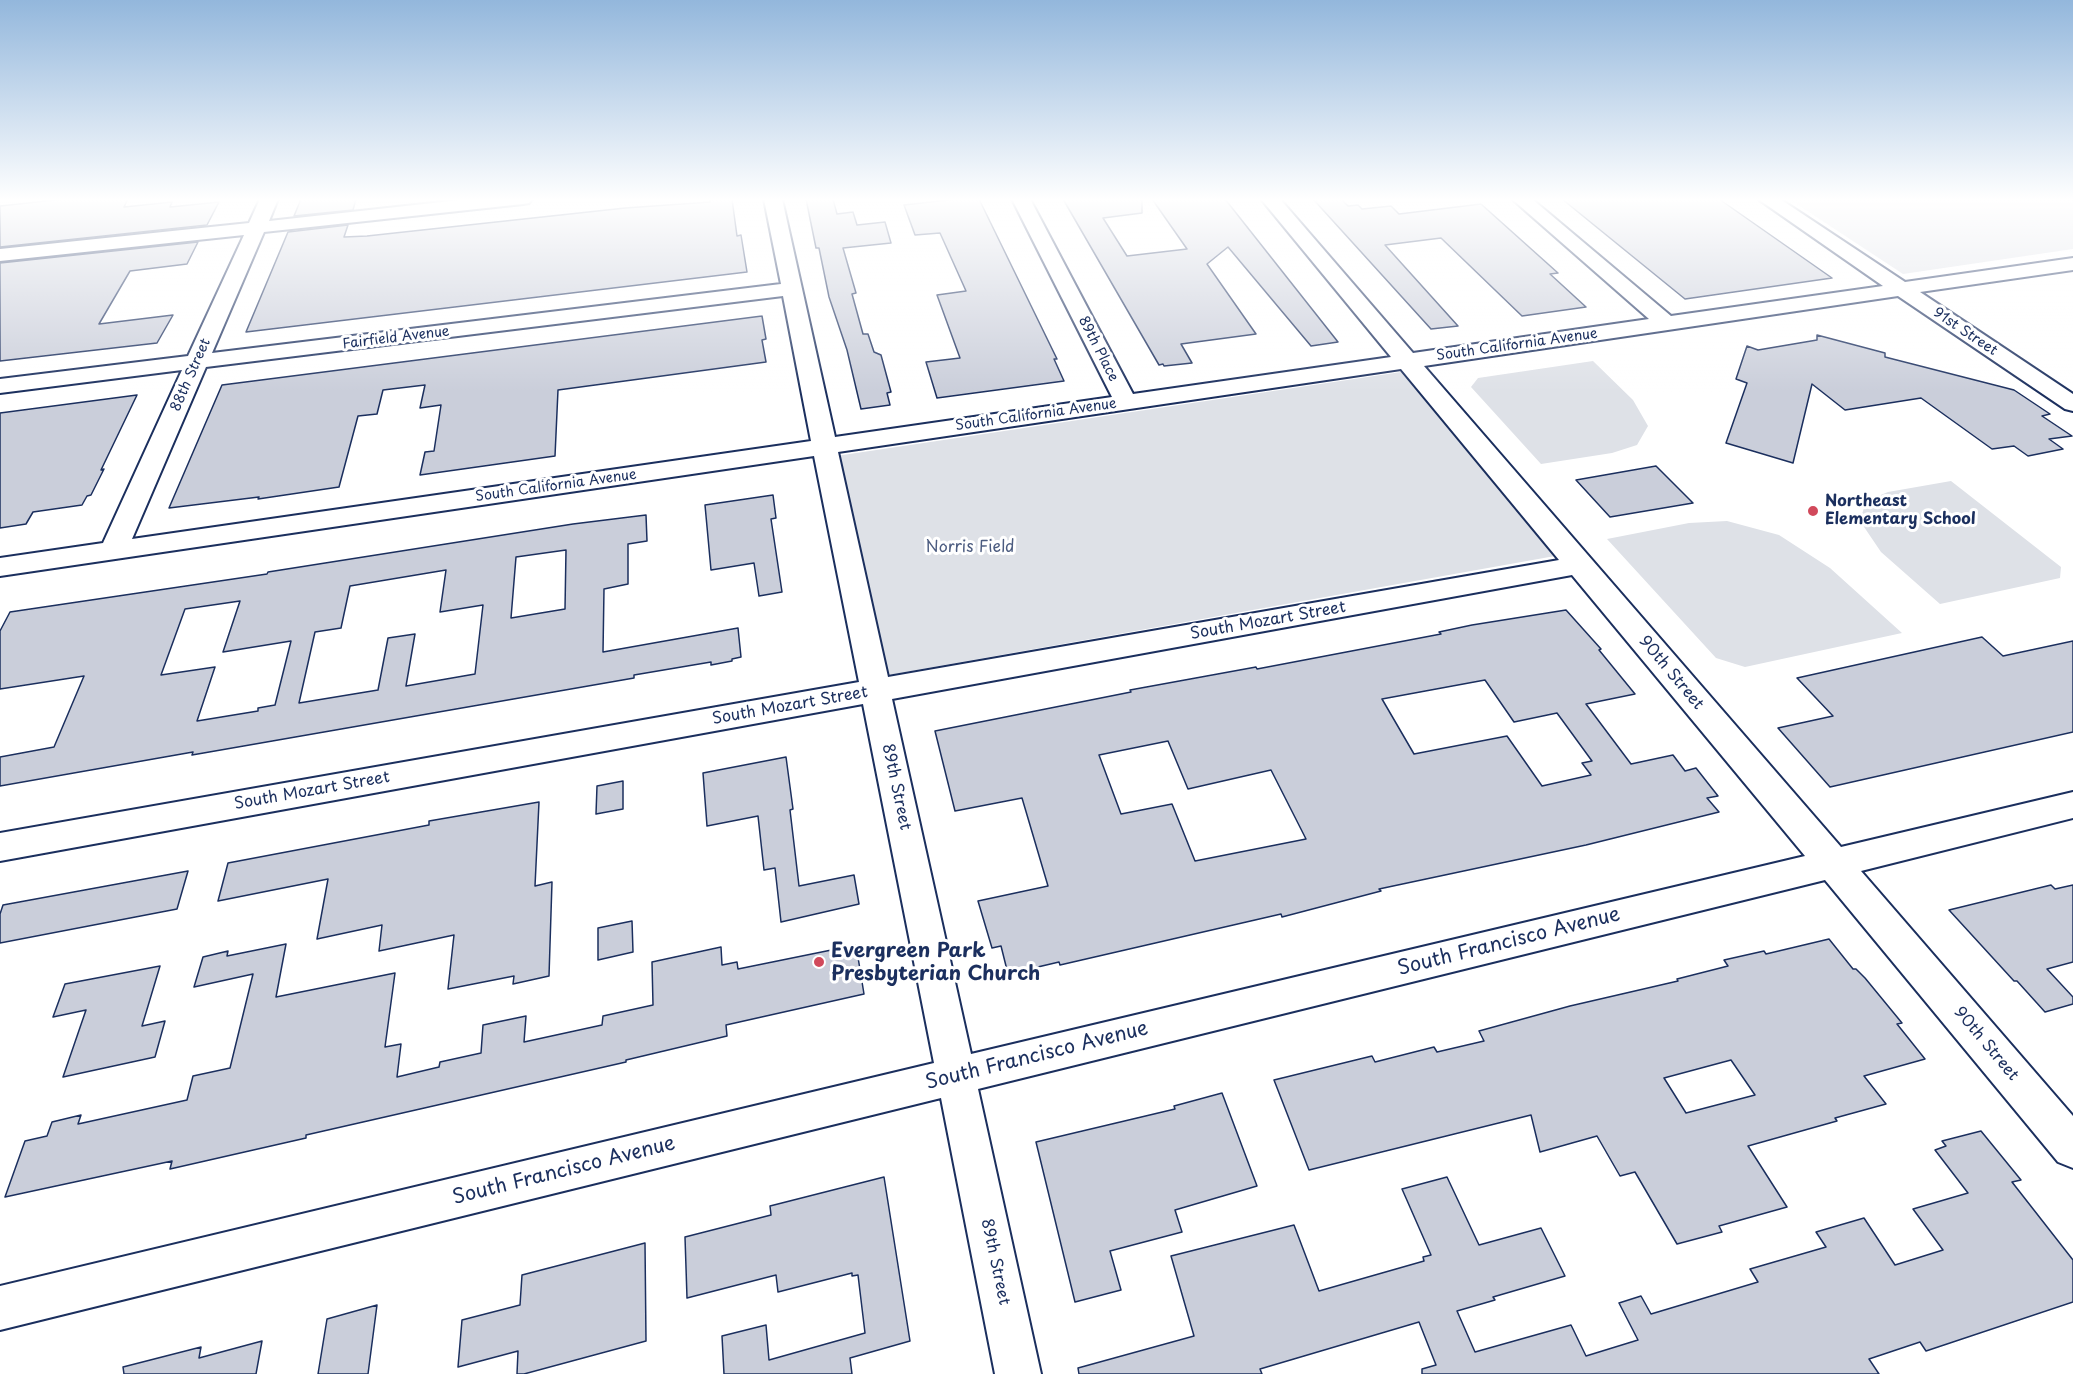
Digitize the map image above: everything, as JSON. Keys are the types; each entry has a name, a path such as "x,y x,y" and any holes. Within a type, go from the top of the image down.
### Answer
{"street":[{"name":"88th Street","path":"113,551 241,263"},
{"name":"89th Street","path":"786,263 1018,1374"},
{"name":"89th Place","path":"1054,263 1126,402"},
{"name":"90th Street","path":"1325,263 2073,1147"},
{"path":"1595,263 1666,324"},
{"name":"91st Street","path":"1862,263 2073,404"},
{"name":"South California Avenue","path":"0,567 2073,264"},
{"name":"Fairfield Avenue","path":"0,386 791,289"},
{"name":"South Mozart Street","path":"0,847 1580,565"},
{"name":"South Francisco Avenue","path":"0,1308 2073,805"}],"green space":[{"path":"1886,263 1977,263 1903,274"},
{"path":"1593,361 1633,400 1648,426 1637,445 1612,453 1541,464 1471,387 1478,378"},
{"name":"Norris Field","path":"1401,372 1555,556 883,676 836,456"},
{"path":"1951,481 2061,567 2060,578 1940,604 1881,552 1860,521 1866,501 1888,492"},
{"path":"1727,521 1779,535 1830,568 1902,633 1745,667 1716,658 1607,539 1689,523"}],"building":[{"path":"0,263 187,263 130,271 99,324 173,315 157,343 0,361"},
{"path":"275,263 746,263 747,272 246,332"},
{"path":"822,263 847,263 856,293 852,294 863,334 868,334 874,352 881,355 891,392 887,393 890,405 861,409 847,350 829,297"},
{"path":"954,263 1010,263 1057,359 1054,359 1064,381 937,398 926,362 960,358 937,295 966,291"},
{"path":"1100,263 1208,263 1256,334 1181,344 1192,363 1159,365"},
{"path":"1242,263 1276,263 1338,342 1311,346"},
{"path":"1371,263 1401,263 1458,326 1431,329"},
{"path":"1467,263 1547,263 1558,273 1550,274 1586,307 1522,316"},
{"path":"1641,263 1811,263 1832,278 1685,299"},
{"path":"762,316 766,339 762,340 766,362 558,390 555,456 420,475 425,452 434,451 441,405 420,408 425,385 383,390 377,414 358,416 339,487 258,499 259,497 169,508 222,385"},
{"path":"1817,335 1885,353 1885,357 2014,390 2050,414 2042,416 2072,436 2049,439 2063,449 2028,456 2014,446 1992,449 1921,398 1845,410 1812,384 1793,463 1726,443 1747,383 1736,379 1747,346 1758,350 1817,340"},
{"path":"137,395 91,495 87,496 82,505 33,512 26,524 0,528 0,413"},
{"path":"1656,466 1693,503 1610,517 1576,480"},
{"path":"773,495 776,518 771,519 782,592 759,596 754,563 711,570 705,505"},
{"path":"646,515 647,541 628,544 628,584 604,589 603,652 738,628 741,657 711,665 711,662 634,675 634,678 0,786 0,757 54,747 84,676 0,689 0,631 10,612 267,574 268,572 573,524","holes":["566,550 565,609 511,618 516,557","446,570 440,612 483,605 475,674 406,686 415,634 388,638 378,690 299,703 315,632 341,628 350,586","240,601 223,652 291,641 275,705 258,708 258,711 197,721 215,667 161,675 185,609"]},
{"path":"1566,610 1601,649 1599,650 1635,694 1586,704 1631,764 1673,755 1685,771 1696,768 1718,796 1707,798 1719,812 1586,845 1379,889 1381,891 1282,917 1281,914 1060,965 1059,962 1008,974 1001,946 992,948 978,901 1048,886 1022,798 955,811 935,731 1131,692 1130,690 1256,667 1257,669 1441,634 1439,632","holes":["1485,680 1514,722 1557,713 1592,761 1582,763 1591,775 1542,786 1507,736 1414,754 1382,699","1168,741 1188,789 1271,770 1306,839 1195,861 1172,804 1121,814 1099,755"]},
{"path":"1982,637 2003,656 2073,641 2073,732 1830,787 1778,728 1833,716 1797,678"},
{"path":"786,757 799,886 854,875 859,904 781,922 775,868 764,870 758,816 707,826 703,773"},
{"path":"623,781 623,809 596,814 597,786"},
{"path":"539,802 535,886 552,882 549,976 513,984 514,976 448,989 454,935 379,951 382,925 317,939 328,879 218,901 228,863 429,825 429,821"},
{"path":"188,871 177,909 0,943 0,914 3,905"},
{"path":"2051,885 2055,889 2073,885 2073,962 2047,969 2073,997 2073,1004 2045,1012 1949,910"},
{"path":"632,921 633,952 598,960 598,928"},
{"path":"1829,939 1902,1023 1897,1024 1925,1059 1864,1076 1886,1104 1835,1118 1837,1121 1748,1146 1787,1207 1719,1226 1722,1232 1677,1244 1635,1172 1620,1176 1597,1136 1540,1152 1531,1115 1309,1170 1274,1080 1372,1056 1375,1062 1434,1047 1437,1052 1484,1041 1479,1031 1570,1006 1678,981 1677,979 1728,966 1724,960 1764,951 1766,954","holes":["1731,1060 1755,1095 1686,1113 1664,1078"]},
{"path":"286,944 276,997 395,973 385,1047 401,1044 397,1077 439,1067 440,1062 481,1053 483,1025 526,1016 524,1042 602,1025 603,1016 653,1005 652,962 721,947 722,965 737,962 738,969 856,945 864,994 726,1025 727,1036 626,1060 626,1062 306,1135 306,1138 170,1169 172,1161 5,1197 25,1141 47,1136 52,1122 81,1115 78,1124 187,1100 193,1076 230,1068 253,974 194,987 203,957 228,951 227,956"},
{"path":"160,966 142,1026 165,1021 155,1057 63,1077 86,1010 53,1017 65,984"},
{"path":"1222,1093 1257,1186 1175,1210 1182,1232 1110,1251 1121,1290 1075,1302 1036,1142 1175,1109 1174,1106"},
{"path":"1981,1131 2021,1180 2012,1182 2073,1260 2073,1302 1926,1351 1920,1342 1869,1359 1879,1374 1422,1374 1422,1369 1436,1365 1419,1322 1260,1369 1262,1374 1079,1374 1078,1368 1194,1336 1171,1256 1294,1225 1319,1291 1424,1261 1423,1257 1431,1255 1402,1189 1447,1177 1479,1245 1541,1228 1565,1276 1493,1297 1495,1300 1457,1311 1475,1352 1571,1325 1586,1356 1638,1340 1619,1303 1641,1296 1651,1314 1758,1282 1750,1269 1826,1247 1816,1232 1864,1218 1895,1265 1943,1250 1913,1209 1968,1193 1935,1150 1946,1146 1942,1141"},
{"path":"884,1177 910,1341 850,1358 852,1374 724,1374 722,1336 766,1325 769,1360 865,1333 858,1275 852,1276 852,1273 778,1292 776,1275 687,1298 685,1237 771,1215 770,1206"},
{"path":"645,1243 646,1341 524,1374 517,1374 518,1351 458,1367 462,1320 520,1305 522,1275"},
{"path":"377,1305 368,1374 318,1374 327,1319"},
{"path":"262,1341 256,1374 124,1374 123,1367 201,1347 199,1358"}],"place":[{"name":"Northeast Elementary School","path":"1813,511"},
{"name":"Evergreen Park Presbyterian Church","path":"819,962"}]}
